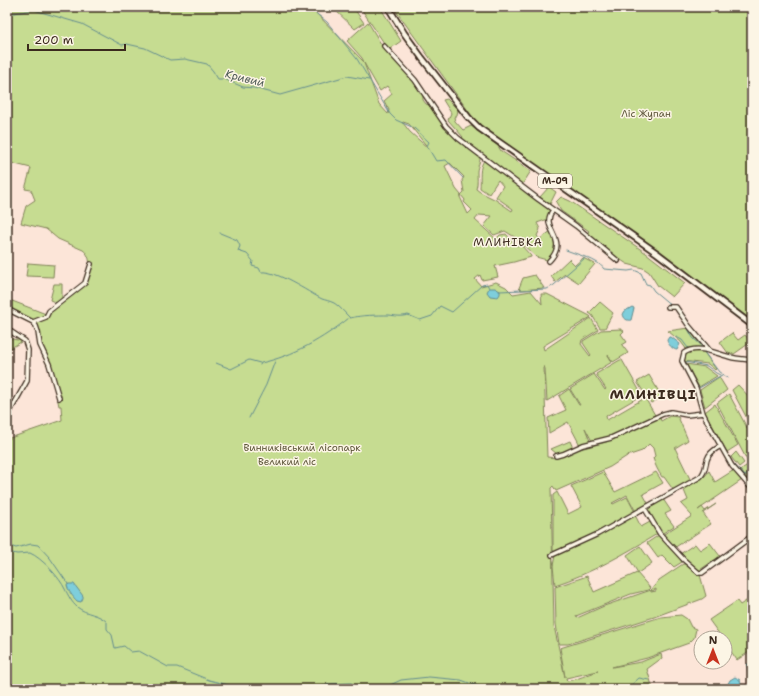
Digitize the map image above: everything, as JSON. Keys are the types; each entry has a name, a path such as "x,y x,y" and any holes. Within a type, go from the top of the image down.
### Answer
{"main road":[{"name":"М-09","path":"388,7 422,58 468,117 479,128 657,253 752,325"}],"street":[{"path":"384,46 417,81 450,130 465,144 576,226 618,261"},
{"path":"549,261 555,253 558,245 548,220 553,210"},
{"path":"33,322 46,317 49,312 85,283 91,264"},
{"path":"671,307 678,309 689,326 710,351"},
{"path":"7,309 33,322 38,330 40,345 49,364 59,398"},
{"path":"7,329 25,341 28,350 27,382 7,417"},
{"path":"752,360 731,358 710,351 687,351 684,355 682,364 690,375 698,394 703,413 732,466 752,490"},
{"path":"556,456 583,445 611,438 663,414 671,412 680,415 703,413"},
{"path":"552,555 582,542 645,509 700,477 704,473 706,462 710,453 721,446"},
{"path":"645,509 660,534 684,560 699,573 702,573 752,536"}],"green space":[{"name":"Великий ліс","path":"7,7 310,7 364,62 347,41 368,22 381,44 409,73 423,94 423,100 426,104 432,106 451,134 453,133 480,155 477,170 476,189 512,211 513,209 496,197 503,186 498,180 489,194 480,188 481,166 485,159 551,211 548,219 537,223 540,229 537,236 540,239 551,231 554,240 555,247 553,254 547,260 536,257 516,238 505,231 494,235 484,226 492,216 479,215 475,220 496,239 500,235 506,234 517,246 520,244 531,257 495,266 498,277 482,280 480,275 475,279 481,286 496,282 506,287 513,294 531,291 542,304 541,294 547,294 591,317 543,346 544,350 591,318 598,330 582,340 581,344 590,356 591,355 583,341 601,330 621,329 624,331 621,334 627,342 622,345 628,353 613,362 608,355 612,362 547,401 544,366 547,457 556,458 576,450 606,442 658,418 660,418 661,421 670,416 678,417 688,440 675,448 691,481 674,491 658,470 653,458 655,456 653,448 649,444 642,451 627,456 610,467 556,491 553,486 551,488 554,626 565,677 560,648 661,617 681,615 687,619 691,627 696,629 693,630 693,639 689,643 647,658 612,667 641,662 661,654 662,658 647,669 653,689 7,689 7,439 62,420 61,406 59,406 52,373 39,346 36,320 33,321 7,309 7,299 46,314 46,312 57,303 50,300 54,284 62,284 62,299 78,289 85,282 90,265 88,257 83,250 58,239 46,229 21,223 26,206 35,200 31,190 25,189 31,168 7,162","holes":["364,63 380,91 387,86 392,94 384,101 389,110 388,114 379,104","402,123 409,124 429,149 410,132","450,163 464,177 462,180 464,192 461,195 456,189 445,166","461,195 465,200 464,202 472,210 468,214 460,197","598,671 567,681 566,678"]},
{"path":"332,7 353,7 364,23 355,29"},
{"path":"360,7 380,7 401,41 390,49 384,43"},
{"name":"Ліс Жупан","path":"393,7 752,7 752,321 742,315 659,251 477,123"},
{"path":"447,99 458,110 457,115 454,117 455,121 463,130 471,126 498,146 501,151 531,171 522,185 461,139 463,137 448,120 451,113 443,100"},
{"path":"549,187 556,192 550,204 540,197"},
{"path":"561,197 570,201 646,253 685,283 672,297 658,286 649,272 643,268 627,264 605,250 587,233 589,231 561,211 556,202"},
{"path":"583,258 595,264 579,283 565,274 555,282 551,276 569,259 575,265"},
{"path":"28,263 54,265 53,277 26,276"},
{"path":"535,275 544,288 521,290 519,288 523,278"},
{"path":"600,302 613,313 605,328 600,328 592,315 589,313"},
{"path":"688,328 703,348 687,350 681,342 668,331"},
{"path":"732,333 738,340 745,335 751,342 734,354 728,353 720,342"},
{"path":"7,338 23,341 7,350"},
{"path":"703,351 716,369 715,370 708,364 683,361 687,352"},
{"path":"622,360 642,395 606,416 607,420 645,398 655,415 621,433 592,441 585,428 590,441 580,445 568,422 549,433 548,418 566,410 559,396 569,389 580,405 570,389 594,374 605,390 606,389 596,374"},
{"path":"686,364 705,367 717,376 699,387"},
{"path":"649,375 662,397 651,403 637,382"},
{"path":"719,377 727,390 705,407 700,390"},
{"path":"738,385 752,400 752,428 732,390"},
{"path":"729,394 752,437 752,480 749,481 740,470 749,464 717,403"},
{"path":"715,404 738,445 727,452 705,412"},
{"path":"570,441 573,448 557,454 551,449"},
{"path":"736,452 744,463 739,467 731,457"},
{"path":"734,470 742,480 702,507 705,511 716,504 703,513 711,524 674,548 664,537 664,534 692,516 681,504 688,500 683,488 705,476 709,471 715,482"},
{"path":"603,472 615,492 656,472 663,483 643,494 649,505 636,512 627,495 612,503 613,504 627,497 635,512 578,542 554,552 553,495 557,492 568,514 582,507 571,486"},
{"path":"663,499 671,511 665,514 674,526 661,533 647,509"},
{"path":"635,515 641,527 650,522 657,534 595,569 555,585 553,566 555,555"},
{"path":"659,535 682,562 674,567 662,555 658,558 647,543"},
{"path":"710,543 720,556 697,572 680,554 695,544 700,550"},
{"path":"640,546 652,563 638,573 627,555"},
{"path":"683,564 687,564 696,574 700,575 706,596 702,599 654,617 568,644 559,644 556,624 555,587 587,576 594,592 637,573 650,588 576,616 577,618 604,606 651,590 659,580"},
{"path":"752,597 752,650 737,660 733,654 733,630 716,630 709,620 737,601 740,605"}],"water":[{"path":"489,288 495,288 500,291 498,297 490,296 487,292"},
{"path":"632,307 634,308 631,320 627,320 623,314"},
{"path":"669,337 680,344 677,350 672,348 668,343 667,340"},
{"path":"74,584 83,596 81,602 77,601 71,594 67,585"},
{"path":"752,663 752,687 747,664"},
{"path":"735,677 740,680 742,689 725,689 730,680"}],"waterway":[{"path":"308,7 327,22 357,59 390,114 396,120 414,128 429,142 427,146 436,161 446,160 463,178"},
{"name":"Кривий","path":"7,11 14,13 34,10 82,24 122,45 127,44 145,48 170,60 185,59 207,64 218,79 224,79 243,87 254,88 280,95 347,76 369,80"},
{"path":"220,233 237,240 240,246 238,251 247,254 253,261 252,266 259,268 261,272 275,274 322,299 334,303 350,318 370,315 408,315 420,320 432,316 440,306 452,312 482,285 487,284 489,288"},
{"path":"566,250 592,260 604,269 634,270 641,273 646,284 650,285 654,291 672,306"},
{"path":"499,291 547,289 554,285 585,258"},
{"path":"677,311 686,325"},
{"path":"260,365 261,363 285,356 307,346 329,333 349,318"},
{"path":"687,327 693,338 701,345 701,347"},
{"path":"676,337 682,340 688,348 692,348"},
{"path":"704,352 719,372 728,378"},
{"path":"216,363 231,369 249,360 260,363"},
{"path":"249,418 266,385 275,361"},
{"path":"685,362 707,366 720,375"},
{"path":"688,370 699,388 722,375"},
{"path":"733,463 745,476 752,471"},
{"path":"7,545 16,548 31,544 38,545 50,558 68,584"},
{"path":"7,552 17,554 30,553 45,564 63,584 70,599 75,605 81,610 100,617 107,622 107,629 112,635 115,648 124,646 131,652 139,651 168,667 177,667 209,680 236,687 262,689"},
{"path":"377,689 386,687 401,680 429,677 461,680 486,689"},
{"path":"627,689 639,678 649,680"},
{"path":"312,689 331,684 351,683 361,689"},
{"path":"491,689 496,687 499,689"}],"district":[{"name":"МЛИНІВКА","path":"508,242"},
{"name":"МЛИНІВЦІ","path":"653,394"}],"park label":[{"name":"Винниківський лісопарк","path":"302,447"}]}
